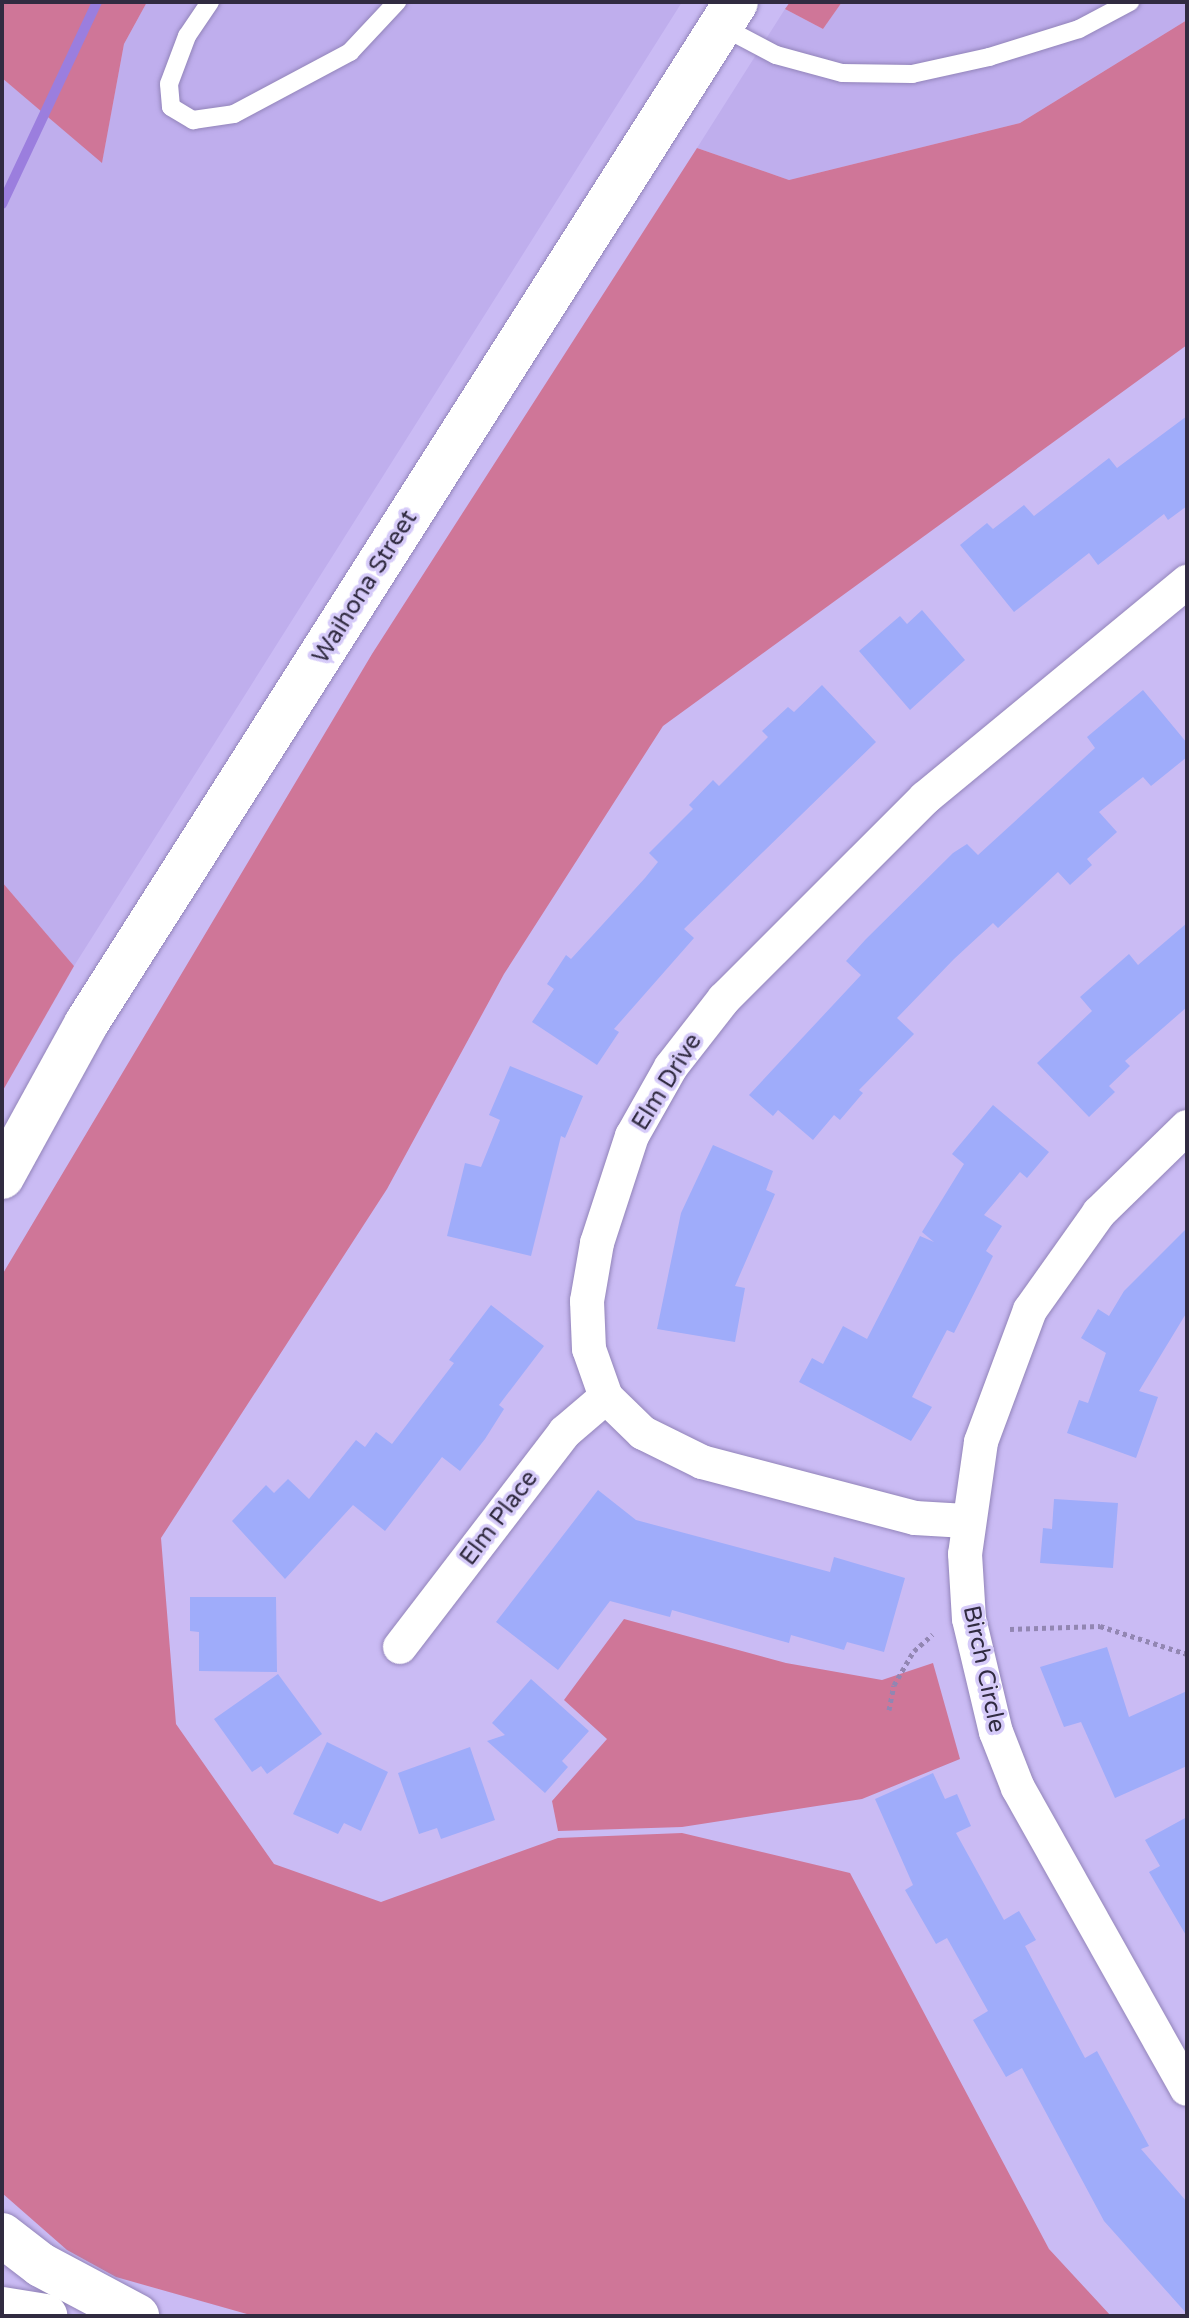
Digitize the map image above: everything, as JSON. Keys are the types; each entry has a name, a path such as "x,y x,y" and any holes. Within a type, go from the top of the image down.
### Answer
{"street":[{"name":"Waihona Street","path":"2,1177 86,1024 728,14"},
{"name":"Elm Drive","path":"966,1521 915,1518 687,1456 643,1433 606,1397 593,1366 587,1327 597,1243 632,1136 679,1056 756,965 925,798 1187,582"},
{"name":"Birch Circle","path":"1187,1127 1099,1213 1030,1310 981,1442 966,1521 969,1619 996,1732 1018,1788 1187,2089"},
{"name":"Elm Place","path":"400,1647 565,1432 606,1397"},
{"path":"2,2235 41,2265 137,2316"},
{"path":"2,2309 45,2316"}],"lane":[{"path":"210,2 187,36 169,84 171,107 193,120 234,114 350,52 397,2"},
{"path":"728,14 776,55 842,73 912,74 989,57 1079,29 1130,2"}],"path":[{"path":"1010,1629 1100,1626 1187,1654"},
{"path":"889,1710 894,1685 908,1662 933,1634"}],"shaded area":[{"path":"2,2 147,2 124,44 102,163 2,78"},
{"path":"147,2 682,2 74,966 2,882 2,78 102,162 124,44"},
{"path":"790,2 842,2 823,29 785,9"},
{"path":"842,2 1187,2 1187,20 1020,123 789,180 697,148 785,9 823,29"},
{"path":"1187,20 1187,345 663,726 504,974 387,1189 161,1538 176,1724 274,1864 381,1902 558,1838 682,1833 850,1873 1049,2249 1111,2316 254,2316 116,2277 67,2250 2,2193 2,1275 372,654 697,148 789,180 1020,123"},
{"path":"2,882 74,966 2,1092"},
{"path":"624,1619 786,1663 882,1680 933,1663 960,1759 862,1799 682,1827 558,1831 552,1801 607,1739 564,1700"}],"building":[{"path":"1187,416 1187,506 1168,520 1164,514 1098,565 1089,553 1014,612 960,545 987,523 993,529 1024,505 1034,516 1109,458 1117,468"},
{"path":"922,610 965,660 910,710 859,651 900,616 907,624"},
{"path":"822,685 876,742 684,929 694,938 614,1029 619,1032 597,1065 532,1022 554,989 547,984 566,955 571,959 645,878 658,862 649,853 693,809 689,805 713,780 719,786 768,737 762,731 788,707 794,712"},
{"path":"1143,690 1187,743 1187,757 1151,786 1143,777 1099,812 1117,832 1087,859 1092,865 1070,885 1058,872 998,928 993,923 954,959 897,1018 914,1034 859,1090 863,1093 840,1120 834,1115 813,1140 778,1110 773,1116 749,1095 861,975 846,961 866,939 953,853 967,844 978,855 1095,748 1087,737"},
{"path":"1187,923 1187,1007 1125,1061 1130,1066 1109,1086 1115,1092 1089,1117 1037,1063 1092,1011 1080,997 1129,954 1138,965"},
{"path":"510,1066 583,1096 565,1138 561,1136 531,1256 447,1236 465,1163 481,1167 500,1120 489,1115"},
{"path":"993,1105 1049,1152 1027,1178 1020,1172 984,1215 1002,1226 986,1251 993,1256 954,1333 947,1330 912,1397 932,1407 911,1441 799,1382 812,1358 823,1364 843,1326 867,1339 920,1236 934,1242 922,1232 964,1164 952,1154"},
{"path":"713,1145 773,1171 766,1190 775,1194 735,1286 745,1288 735,1342 657,1329 681,1213"},
{"path":"1187,1228 1187,1312 1139,1391 1158,1397 1136,1458 1067,1433 1079,1400 1088,1403 1106,1353 1081,1338 1098,1309 1109,1316 1124,1291"},
{"path":"491,1305 544,1346 499,1405 504,1409 485,1439 460,1471 442,1457 385,1531 353,1505 285,1579 232,1521 266,1485 274,1493 288,1479 309,1499 356,1440 365,1447 376,1432 392,1444 454,1363 449,1360"},
{"path":"598,1490 636,1520 830,1572 834,1557 905,1578 884,1652 847,1642 844,1650 791,1635 789,1643 672,1610 670,1617 610,1601 558,1670 496,1622"},
{"path":"1054,1499 1118,1503 1113,1568 1040,1563 1043,1528 1052,1529"},
{"path":"190,1597 276,1597 277,1672 199,1671 199,1632 190,1631"},
{"path":"1107,1647 1129,1717 1187,1691 1187,1766 1115,1798 1081,1722 1064,1727 1040,1667"},
{"path":"278,1674 322,1734 267,1774 261,1766 252,1772 214,1719"},
{"path":"531,1679 589,1731 562,1761 568,1767 545,1793 487,1741 505,1735 492,1723"},
{"path":"327,1742 388,1772 361,1831 344,1823 338,1834 293,1814"},
{"path":"470,1747 495,1820 441,1839 437,1828 419,1834 398,1773"},
{"path":"933,1773 945,1799 957,1794 971,1826 956,1833 1004,1920 1019,1911 1036,1940 1025,1946 1085,2058 1097,2051 1149,2146 1141,2149 1187,2202 1187,2314 1104,2221 1022,2068 1006,2077 973,2020 988,2011 947,1938 936,1944 905,1890 913,1885 875,1799"},
{"path":"1187,1817 1187,1937 1149,1872 1160,1866 1145,1840"}],"waterway":[{"path":"2,204 97,2"}]}
